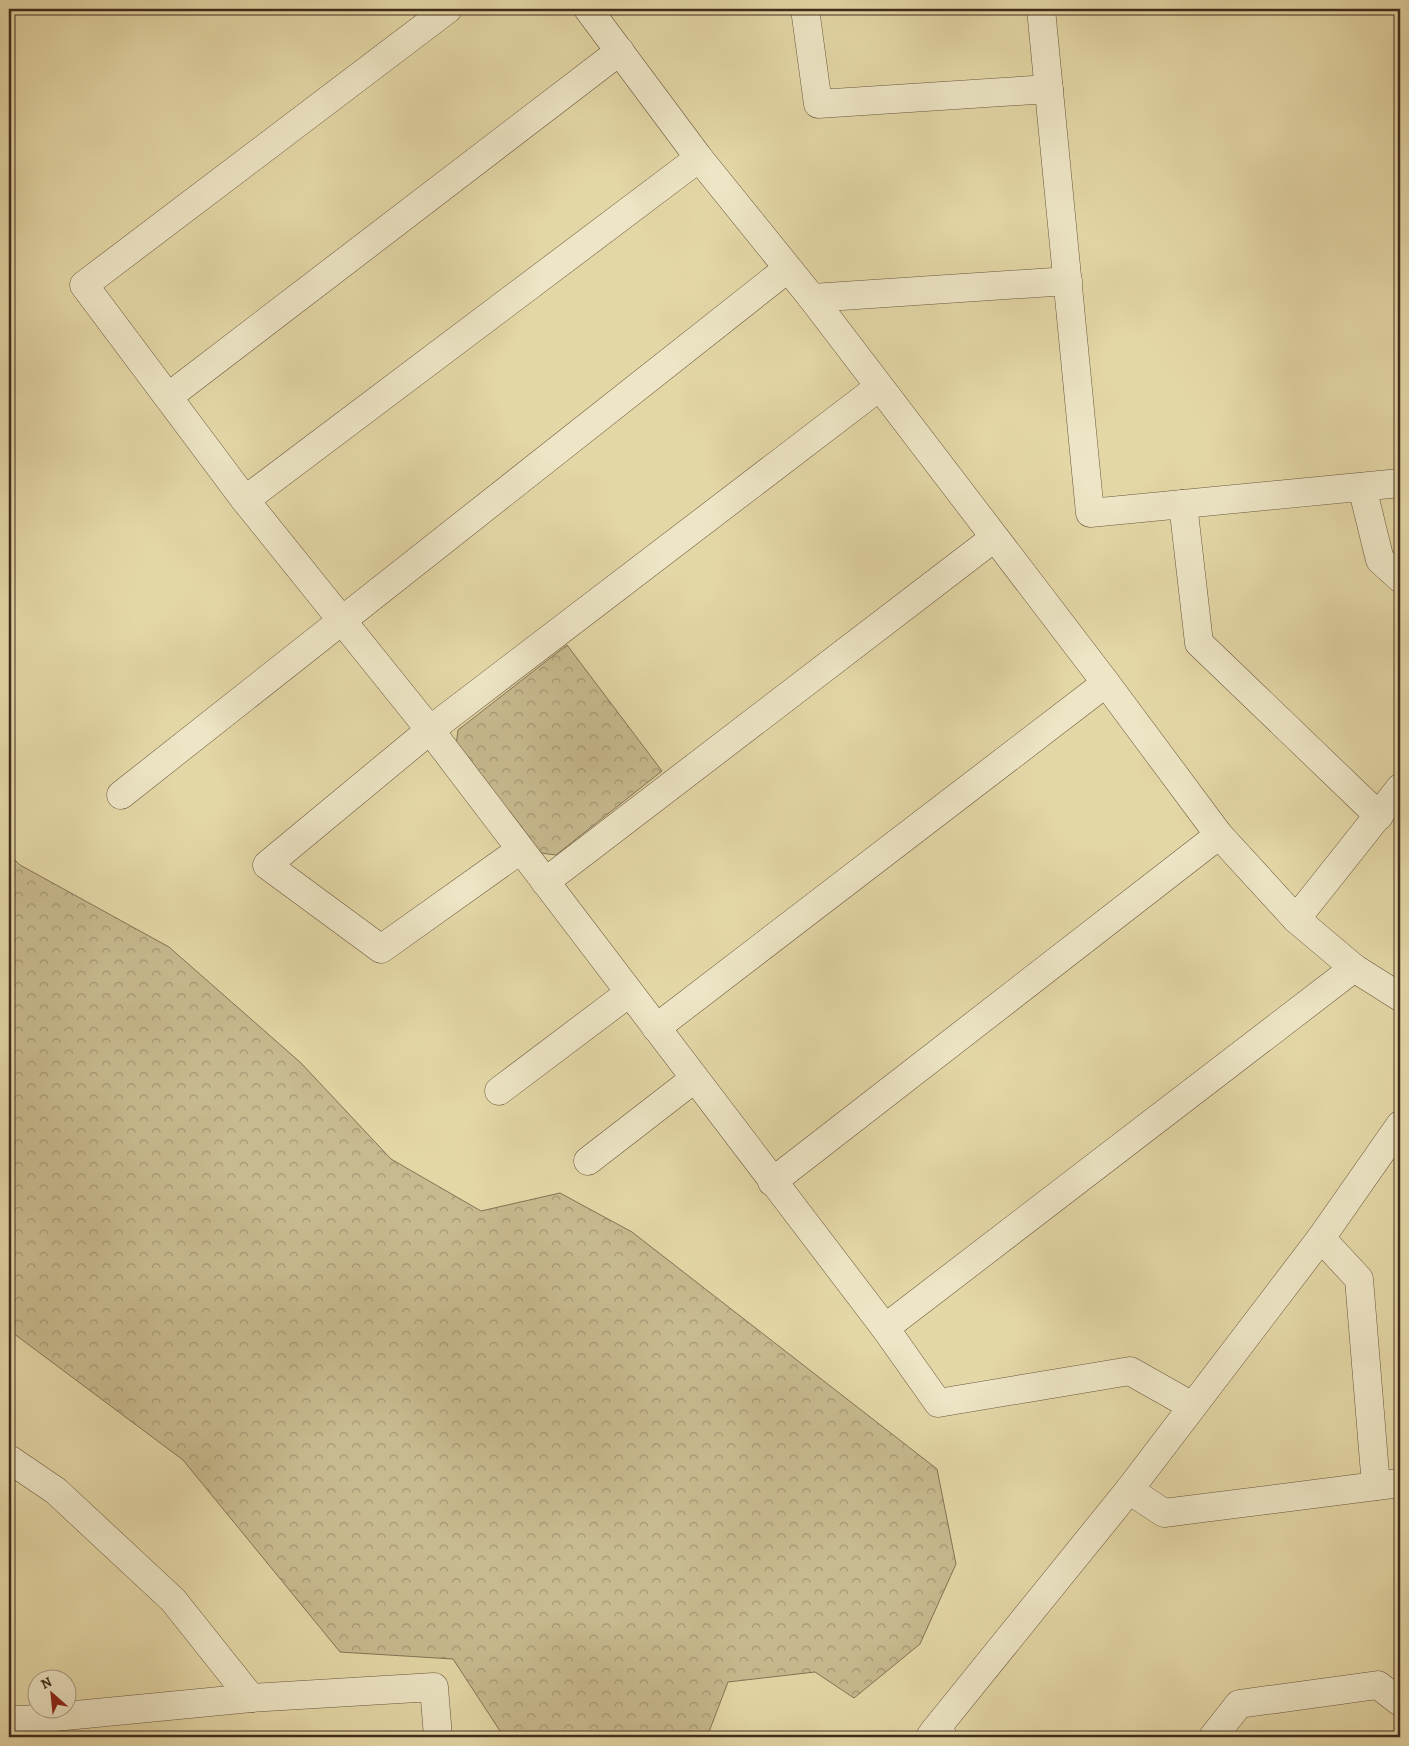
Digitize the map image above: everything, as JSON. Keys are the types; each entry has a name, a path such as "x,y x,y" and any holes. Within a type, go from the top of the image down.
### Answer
{"street":[{"path":"448,9 84,285 245,500 430,730 884,1328 938,1403 1130,1371 1192,1406"},
{"path":"588,9 699,158 812,298 1106,683 1219,835 1296,919 1354,968 1400,997"},
{"path":"805,9 818,104 1049,89"},
{"path":"1041,9 1090,513 1400,483"},
{"path":"168,397 620,51"},
{"path":"245,500 699,158"},
{"path":"121,795 787,269"},
{"path":"812,298 1068,281"},
{"path":"520,850 381,949 267,865 430,730 879,387"},
{"path":"1362,487 1380,560 1400,578"},
{"path":"1183,504 1199,643 1379,816"},
{"path":"544,882 994,538"},
{"path":"656,1028 1106,683"},
{"path":"1296,919 1400,788"},
{"path":"772,1182 1219,835"},
{"path":"884,1328 1354,968"},
{"path":"499,1091 629,993"},
{"path":"588,1161 694,1079"},
{"path":"936,1735 1129,1490 1321,1238 1400,1125"},
{"path":"1129,1490 1164,1513 1388,1484 1359,1279 1321,1238"},
{"path":"9,1459 56,1491 173,1600 251,1698"},
{"path":"1213,1737 1239,1704 1378,1685 1400,1702"},
{"path":"19,1726 251,1698 434,1687 438,1737"}],"green space":[{"path":"567,645 662,771 556,855 541,853 456,746 458,730"},
{"path":"9,854 20,865 169,947 301,1063 391,1159 481,1211 560,1193 632,1232 937,1469 956,1564 920,1644 854,1698 815,1672 728,1682 707,1737 504,1737 453,1659 340,1652 183,1460 9,1330"}]}
